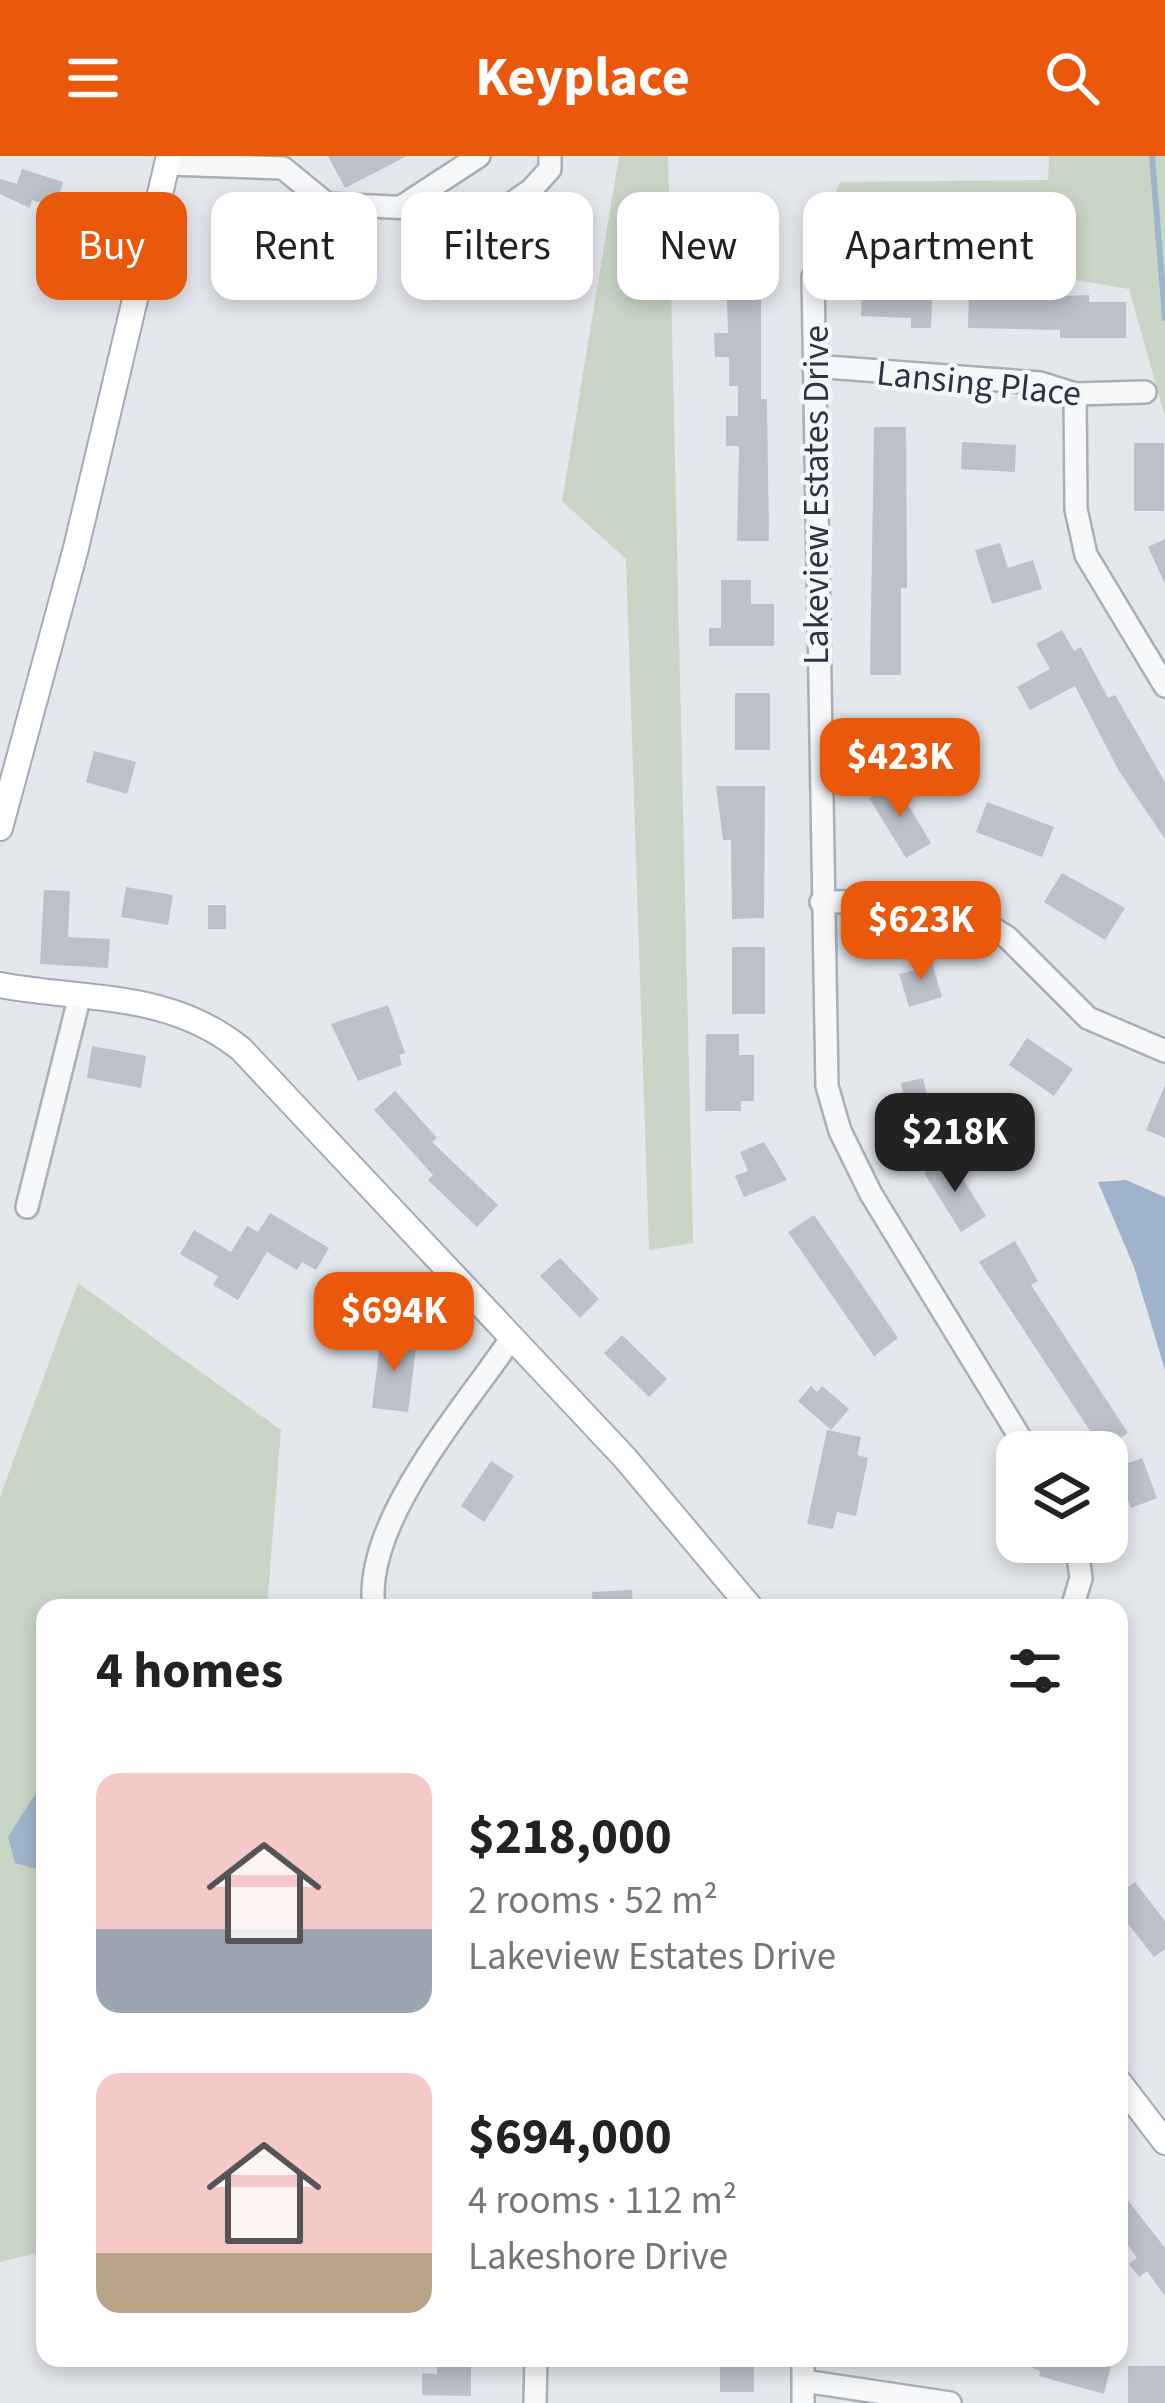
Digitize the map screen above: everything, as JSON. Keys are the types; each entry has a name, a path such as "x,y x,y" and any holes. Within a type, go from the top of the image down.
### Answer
{"main road":[{"path":"0,828 76,548 168,160"},
{"path":"0,985 154,1003 222,1034 322,1132 510,1340 626,1458 744,1599"},
{"path":"1128,2094 1165,2142"}],"street":[{"path":"400,207 479,156"},
{"path":"168,160 283,168 327,204 499,212 531,190 550,169 550,156"},
{"name":"Lakeview Estates Drive","path":"813,300 827,1086 840,1131 872,1194 1016,1431"},
{"name":"Lansing Place","path":"814,366 1040,383 1075,394 1145,392"},
{"path":"1075,394 1076,509 1086,555 1165,686"},
{"path":"821,902 924,901 968,913 1007,937 1088,1018 1165,1051"},
{"path":"27,1207 80,995"},
{"path":"374,1599 372,1570 386,1526 510,1340"},
{"path":"1075,1599 1081,1578 1079,1563"},
{"path":"536,2367 536,2403"},
{"path":"803,2381 950,2403"}],"green space":[{"path":"619,156 668,156 669,192 617,192 617,300 671,300 693,1243 649,1250 626,559 562,501"},
{"path":"1049,156 1165,156 1165,417 1129,289 1076,280 1076,192 836,192 840,182 1048,180"},
{"path":"78,1283 281,1430 268,1599 36,1599 36,2253 0,2262 0,1497"}],"water":[{"path":"1126,1180 1165,1197 1165,1370 1134,1267 1098,1182"},
{"path":"36,1793 36,1869 15,1863 8,1837"}],"building":[{"path":"328,156 407,156 345,188"},
{"path":"22,169 63,182 60,192 36,192 30,208 0,194 0,179 17,184"},
{"path":"1076,295 1089,295 1089,302 1126,302 1126,338 1060,338 1060,330 968,328 969,300 1076,300"},
{"path":"727,300 761,300 769,541 737,541 739,446 726,446 726,416 738,416 738,386 729,386 729,357 715,357 714,333 728,333"},
{"path":"861,300 932,300 931,328 911,328 911,318 861,316"},
{"path":"874,427 906,427 907,588 901,588 901,675 870,675"},
{"path":"962,442 1016,445 1015,472 961,469"},
{"path":"1134,443 1164,443 1164,511 1134,511"},
{"path":"1165,539 1165,584 1148,547"},
{"path":"1000,543 1008,568 1033,560 1042,589 992,604 975,550"},
{"path":"721,580 751,580 751,604 774,604 774,646 709,646 709,628 721,628"},
{"path":"1062,630 1074,651 1081,647 1108,698 1115,695 1165,782 1165,839 1119,771 1075,686 1030,710 1017,687 1050,669 1036,644"},
{"path":"735,693 770,693 770,750 735,750"},
{"path":"94,751 136,762 127,794 86,782"},
{"path":"894,782 931,843 906,858 869,798"},
{"path":"716,786 765,786 764,918 732,919 731,840 723,840"},
{"path":"987,802 1054,827 1042,857 976,832"},
{"path":"1062,873 1125,908 1105,940 1044,902"},
{"path":"126,887 173,895 168,925 121,917"},
{"path":"44,890 70,891 68,937 110,939 108,968 40,964"},
{"path":"208,905 226,905 226,929 208,929"},
{"path":"732,947 765,947 765,1014 732,1014"},
{"path":"930,956 942,997 909,1007 899,974 916,970 913,961"},
{"path":"388,1005 405,1053 399,1055 402,1065 358,1081 331,1024"},
{"path":"706,1034 739,1034 739,1055 754,1055 754,1101 741,1101 741,1111 705,1111"},
{"path":"1027,1038 1073,1069 1054,1096 1009,1065"},
{"path":"92,1046 146,1056 141,1088 87,1078"},
{"path":"923,1078 939,1145 910,1151 900,1106 906,1105 901,1083"},
{"path":"1165,1085 1165,1138 1146,1130"},
{"path":"395,1091 437,1138 432,1142 498,1205 477,1227 428,1180 433,1175 374,1110"},
{"path":"764,1142 787,1180 744,1197 735,1176 748,1171 740,1152"},
{"path":"949,1157 986,1216 961,1232 924,1173"},
{"path":"270,1213 329,1248 316,1270 302,1262 297,1270 267,1252 238,1300 213,1285 218,1276 180,1254 194,1230 231,1252 247,1226 258,1232"},
{"path":"814,1215 898,1338 874,1356 788,1232"},
{"path":"1015,1241 1038,1281 1031,1285 1127,1431 1090,1431 979,1262"},
{"path":"560,1258 599,1299 580,1318 540,1276"},
{"path":"622,1335 667,1379 649,1397 604,1353"},
{"path":"381,1336 417,1341 408,1412 372,1408"},
{"path":"811,1386 817,1392 822,1386 849,1409 831,1430 798,1401"},
{"path":"827,1430 861,1437 857,1455 868,1458 856,1516 837,1512 833,1529 807,1524"},
{"path":"1142,1458 1157,1498 1131,1508 1128,1463"},
{"path":"491,1461 514,1476 484,1522 461,1506"},
{"path":"632,1590 632,1599 592,1599 592,1592"},
{"path":"1135,1882 1165,1921 1165,1949 1154,1957 1128,1924 1128,1887"},
{"path":"1128,2201 1165,2248 1165,2296 1147,2271 1139,2277 1129,2264 1137,2258 1128,2246"},
{"path":"1128,2366 1165,2366 1165,2403 1128,2403"},
{"path":"437,2367 471,2367 471,2396 422,2395 422,2373 437,2374"},
{"path":"720,2367 754,2367 754,2392 720,2392"},
{"path":"1031,2367 1111,2367 1104,2394 1039,2376 1040,2371"}],"waterway":[{"path":"1152,156 1165,318"}]}
